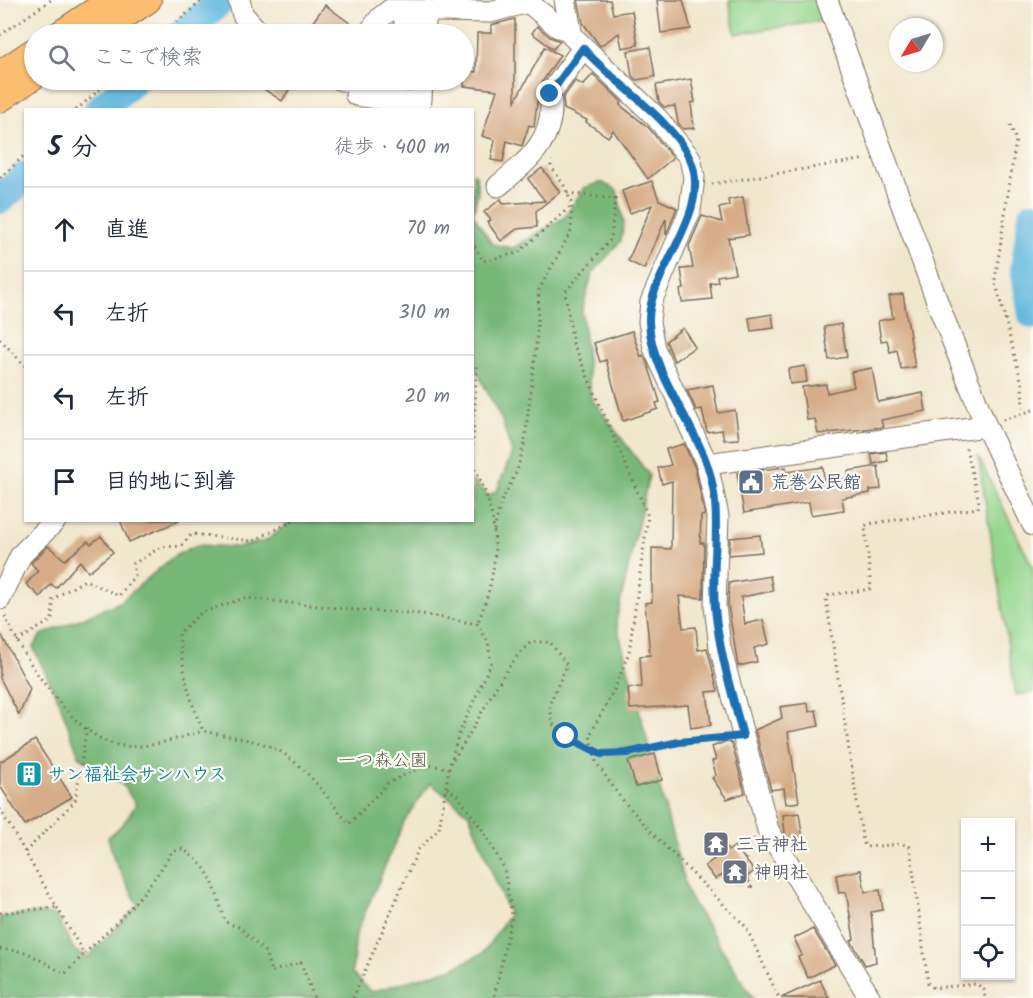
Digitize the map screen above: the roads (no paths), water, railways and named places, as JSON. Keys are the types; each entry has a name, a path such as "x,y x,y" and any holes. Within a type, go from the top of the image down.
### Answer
{"main road":[{"path":"75,24 111,0"},
{"path":"112,24 148,0"},
{"path":"0,74 24,58"},
{"path":"0,99 24,83"}],"street":[{"path":"565,0 572,36 672,135 690,158 694,177 690,211 651,302 649,322 654,348 668,383 707,464 718,516 716,616 720,647 768,830 870,998"},
{"path":"828,0 940,309 986,426 1033,525"},
{"path":"239,1 243,15 251,24"},
{"path":"376,24 390,10 490,12 528,1 558,27 570,30"},
{"path":"409,24 416,10"},
{"path":"416,10 421,24"},
{"path":"498,186 529,160 549,127 553,114 550,94 583,48"},
{"path":"357,90 412,103 421,100 422,90"},
{"path":"707,464 986,426"},
{"path":"2,606 21,555 54,522"}],"waterway":[{"path":"193,24 221,0"},
{"path":"101,108 122,90"},
{"path":"0,199 24,178"},
{"path":"1033,216 1025,269 1033,314"}],"place":[{"name":"荒巻公民館","path":"751,482"},
{"name":"サン福祉会サンハウス","path":"29,774"},
{"name":"三吉神社","path":"716,844"},
{"name":"神明社","path":"735,872"}],"park label":[{"name":"一つ森公園","path":"383,760"}]}
